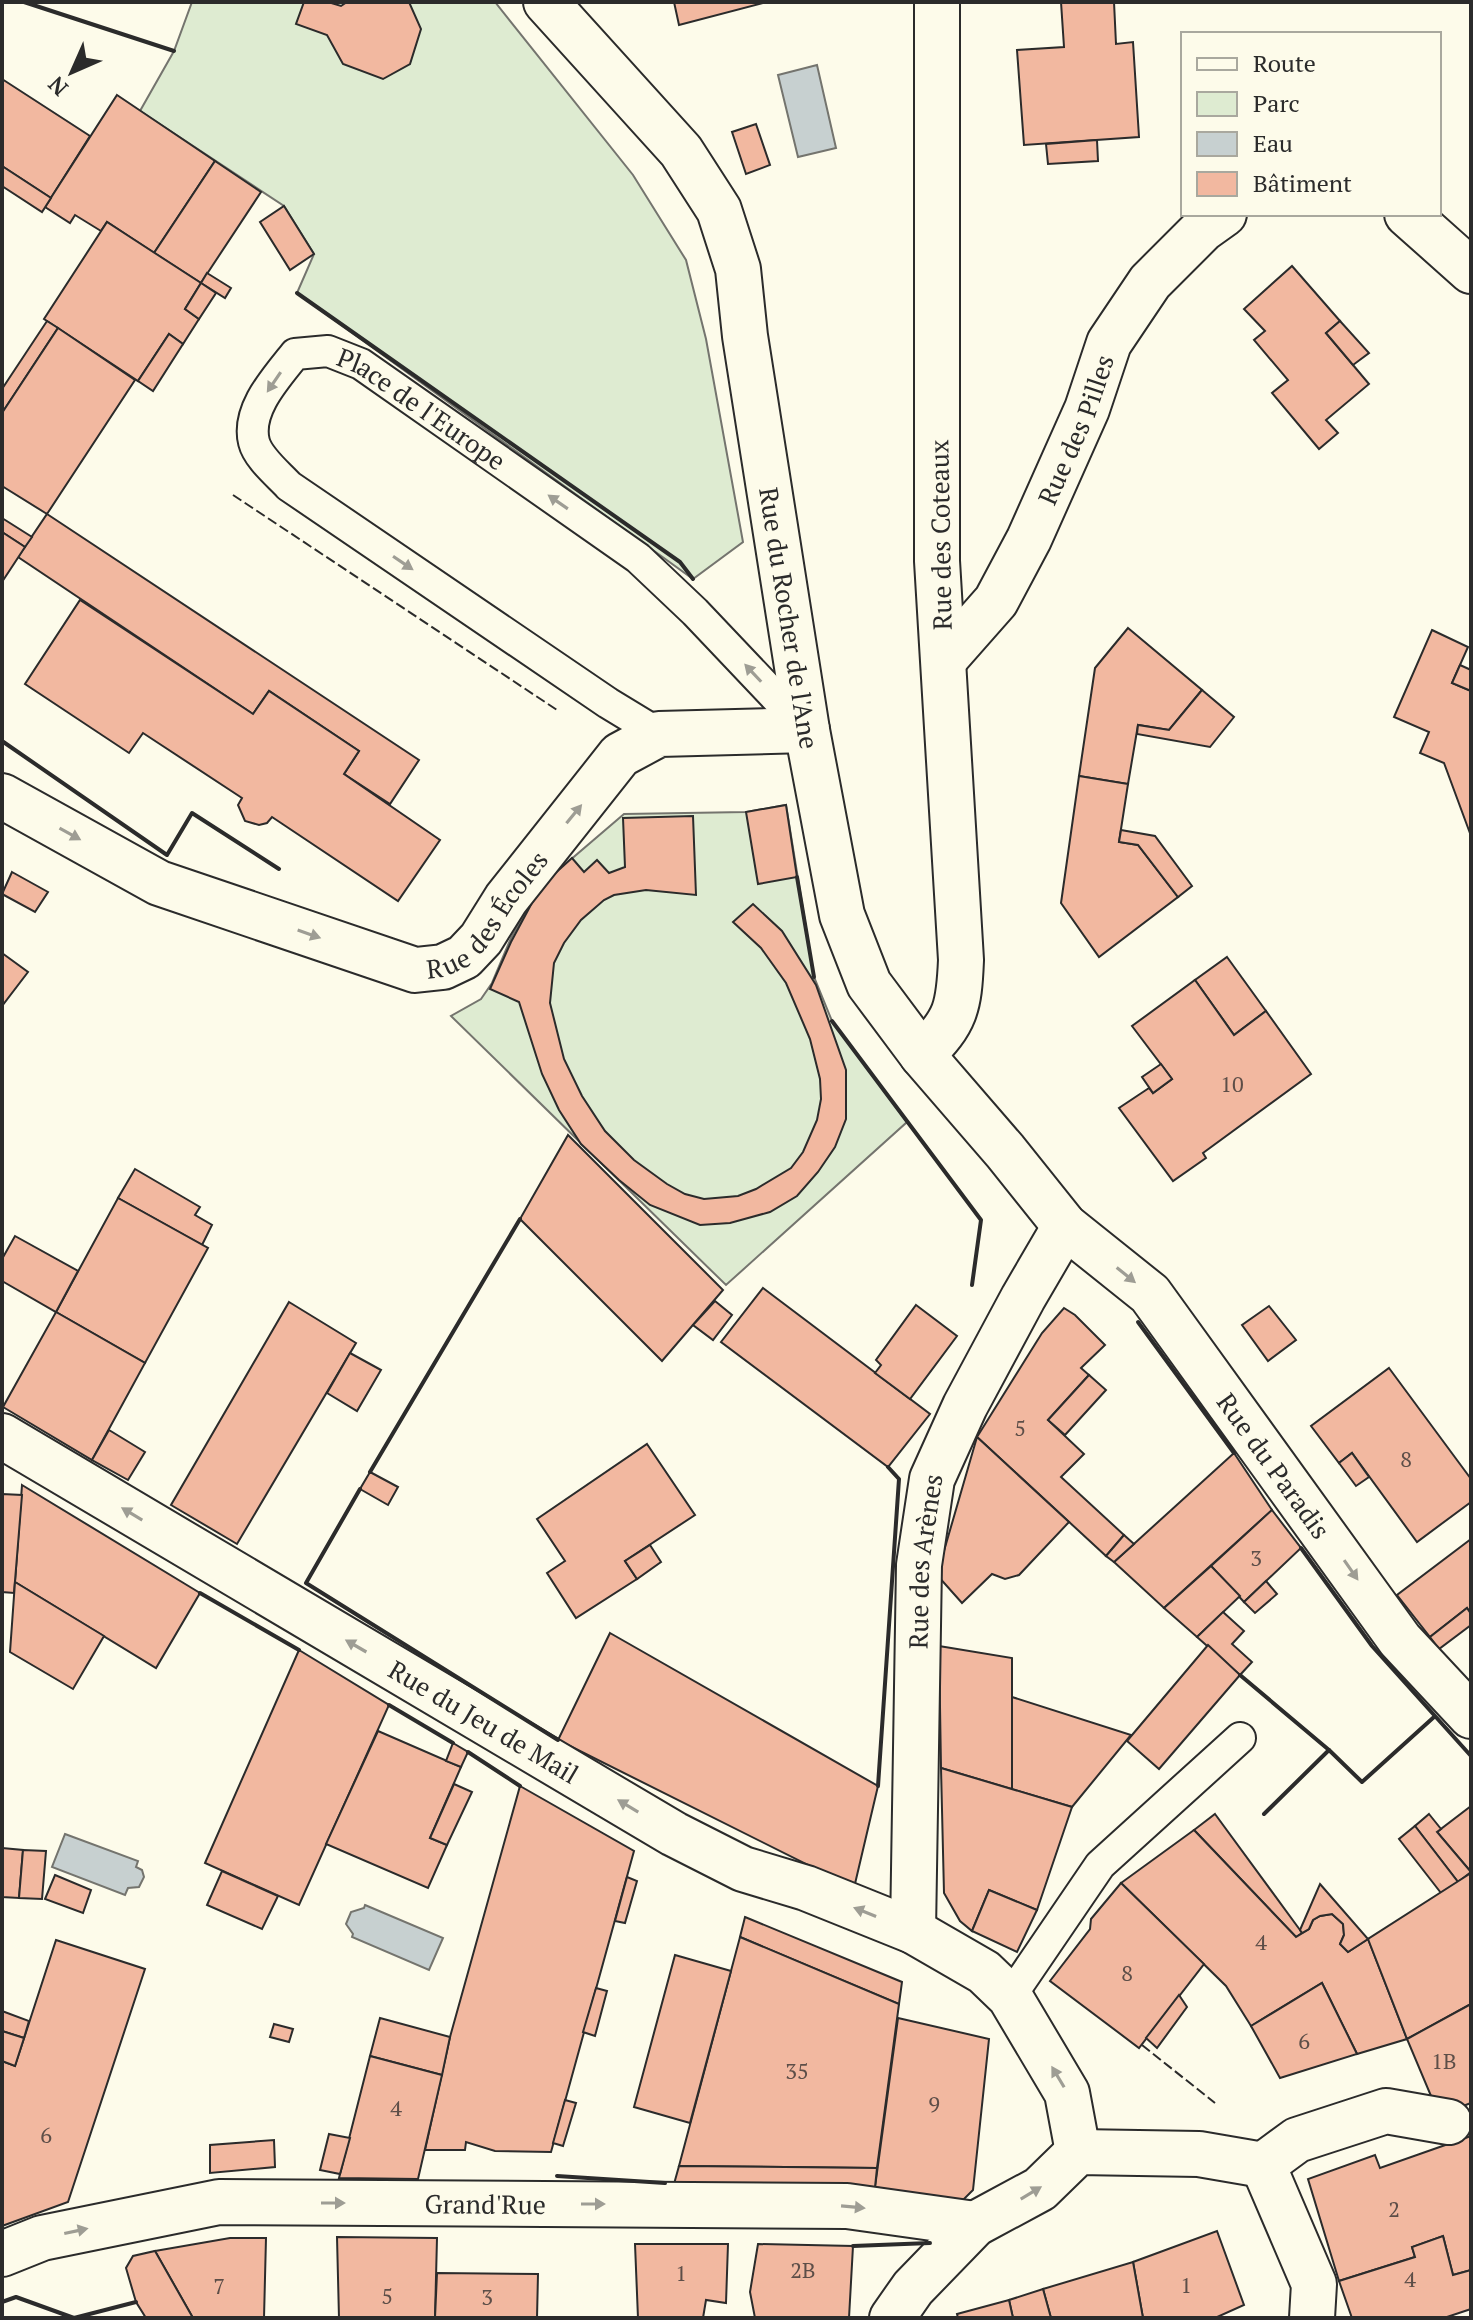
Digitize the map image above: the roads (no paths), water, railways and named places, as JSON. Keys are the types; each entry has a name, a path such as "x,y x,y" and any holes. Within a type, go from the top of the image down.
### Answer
{"street":[{"name":"Rue du Rocher de l'Ane","path":"546,2 681,151 719,210 738,269 745,336 807,730 842,915 869,984 922,1055 1065,1226"},
{"name":"Rue des Coteaux","path":"922,1055 946,1031 960,999 961,960 937,561 937,2"},
{"name":"Rue des Pilles","path":"944,660 996,601 1029,539 1087,409 1109,343 1150,282 1203,229 1221,216"},
{"path":"1409,216 1471,271"},
{"name":"Rue des Écoles","path":"2,796 159,883 415,970 443,967 464,957 481,939 506,899 620,755 659,734 807,730"},
{"name":"Rue du Paradis","path":"1065,1226 1150,1294 1400,1640 1471,1716"},
{"name":"Rue des Arènes","path":"913,1931 919,1565 932,1479 965,1406 1065,1226"},
{"name":"Rue du Jeu de Mail","path":"2,1436 674,1834 743,1869 806,1888 913,1931 997,1984"},
{"path":"997,1984 1067,2093 1078,2152"},
{"path":"892,2318 913,2288 975,2224 1040,2189 1078,2152 1199,2154 1263,2165 1297,2140 1386,2111 1449,2122"},
{"path":"1263,2165 1314,2284 1314,2318"},
{"name":"Grand'Rue","path":"2,2254 42,2238 219,2202 847,2206 975,2224"}],"lane":[{"name":"Place de l'Europe","path":"659,734 608,703 289,486 254,443 255,413 275,379 295,354 328,351 361,364 638,558 695,612 807,730"},
{"path":"997,1984 1100,1865 1240,1738"}],"water":[{"path":"817,65 836,148 798,157 778,75"},
{"path":"65,1834 138,1861 136,1867 142,1870 144,1877 139,1887 128,1888 125,1895 52,1867"},
{"path":"365,1905 443,1938 429,1970 352,1937 346,1924 351,1912"}]}
